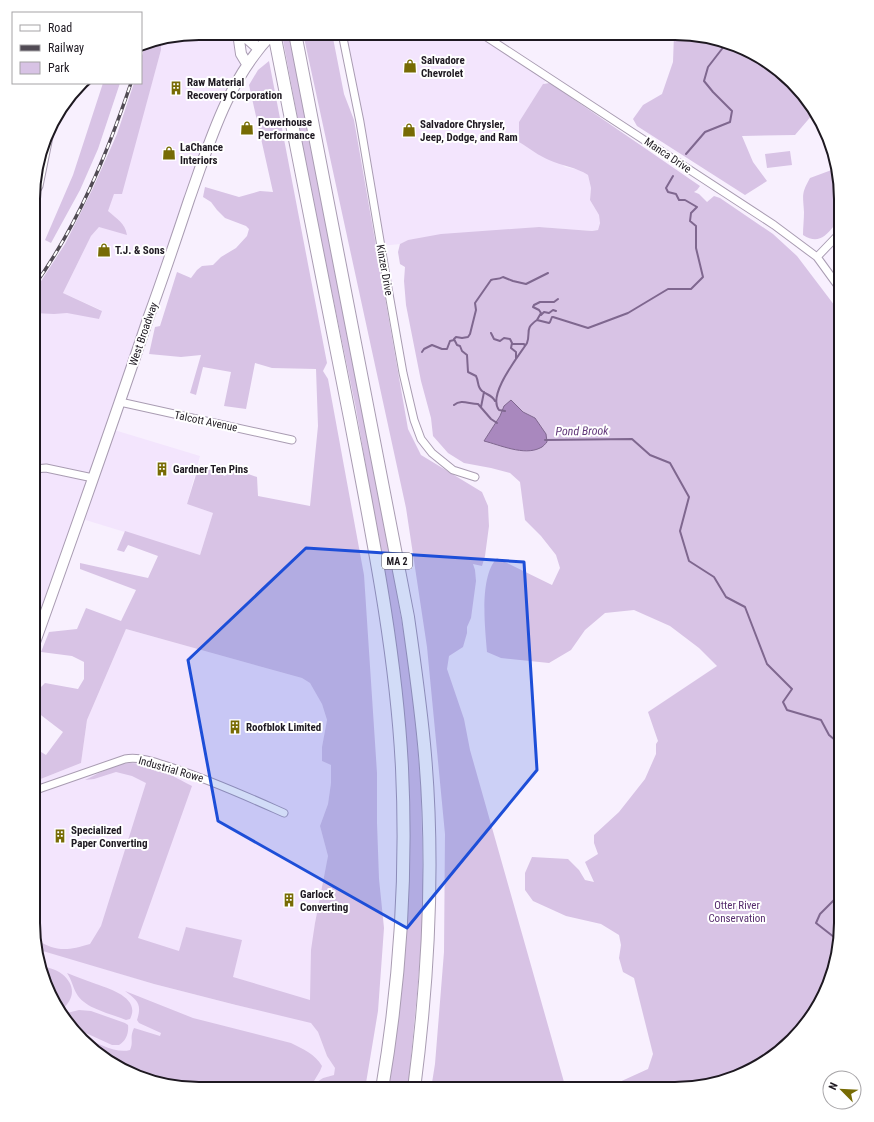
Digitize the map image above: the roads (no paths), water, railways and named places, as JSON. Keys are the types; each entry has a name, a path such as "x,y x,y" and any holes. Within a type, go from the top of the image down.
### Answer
{"highway":[{"name":"MA 2","path":"276,40 360,470 388,626 398,719 403,797 403,891 396,986 383,1082"},
{"name":"MA 2","path":"297,40 408,617 420,702 428,816 429,914 426,982 415,1082"}],"main road":[{"path":"240,40 241,54 247,64"},
{"path":"248,40 259,49"},
{"name":"West Broadway","path":"40,628 221,113 247,64 267,40"}],"street":[{"name":"Kinzer Drive","path":"343,40 360,122 403,373 414,420 421,439 432,453 453,470 475,477"},
{"name":"Manca Drive","path":"491,40 768,221 817,257 834,280"},
{"path":"817,257 834,239"},
{"name":"Talcott Avenue","path":"120,402 292,440"},
{"path":"40,468 46,468 93,478"},
{"name":"Industrial Rowe","path":"40,788 125,758 135,758 156,762 208,780 284,813"}],"waterway":[{"name":"Pond Brook","path":"686,154 705,132 730,122 732,111 704,81 708,67 723,47"},
{"name":"Pond Brook","path":"505,411 499,410 496,403 500,386 511,366 527,343 529,328 537,320 549,323 553,317 588,328 628,313 668,289 691,289 703,277 696,248 696,226 690,221 691,213 697,207 685,200 679,200 676,194 668,192 666,188 673,176"},
{"path":"495,401 491,396 480,389 476,376 468,372 467,355 462,351 460,346 457,345 454,339 456,337 468,337 470,334 476,310 475,303 491,280 503,277 526,284 548,273"},
{"path":"537,320 541,313 533,307 534,305 540,302 554,302 558,299"},
{"path":"541,315 544,312 549,313 553,310 556,311"},
{"path":"491,333 494,339 500,341 504,338 510,339 512,343 511,348 516,352 516,359"},
{"path":"422,352 424,349 432,345 442,349 447,349 450,341 454,340"},
{"path":"512,344 524,344 525,346"},
{"path":"481,407 484,392"},
{"path":"454,405 459,402 478,404 491,419 497,423"},
{"name":"Pond Brook","path":"545,440 632,439 650,455 670,463 689,497 680,531 689,561 714,577 726,597 745,607 767,664 792,689 783,702 787,710 821,720 829,735 834,739"},
{"name":"Pond Brook","path":"834,900 820,914 816,923 834,937"}],"railway":[{"path":"40,277 78,214 112,136 131,84"}],"place":[{"name":"Salvadore Chevrolet","path":"410,66"},
{"name":"Raw Material Recovery Corporation","path":"176,88"},
{"name":"Powerhouse Performance","path":"247,128"},
{"name":"Salvadore Chrysler, Jeep, Dodge, and Ram","path":"409,130"},
{"name":"LaChance Interiors","path":"169,153"},
{"name":"T.J. & Sons","path":"104,250"},
{"name":"Gardner Ten Pins","path":"162,469"},
{"name":"Roofblok Limited","path":"235,727"},
{"name":"Specialized Paper Converting","path":"60,836"},
{"name":"Garlock Converting","path":"289,900"}],"park label":[{"name":"Otter River Conservation","path":"737,911"}]}
